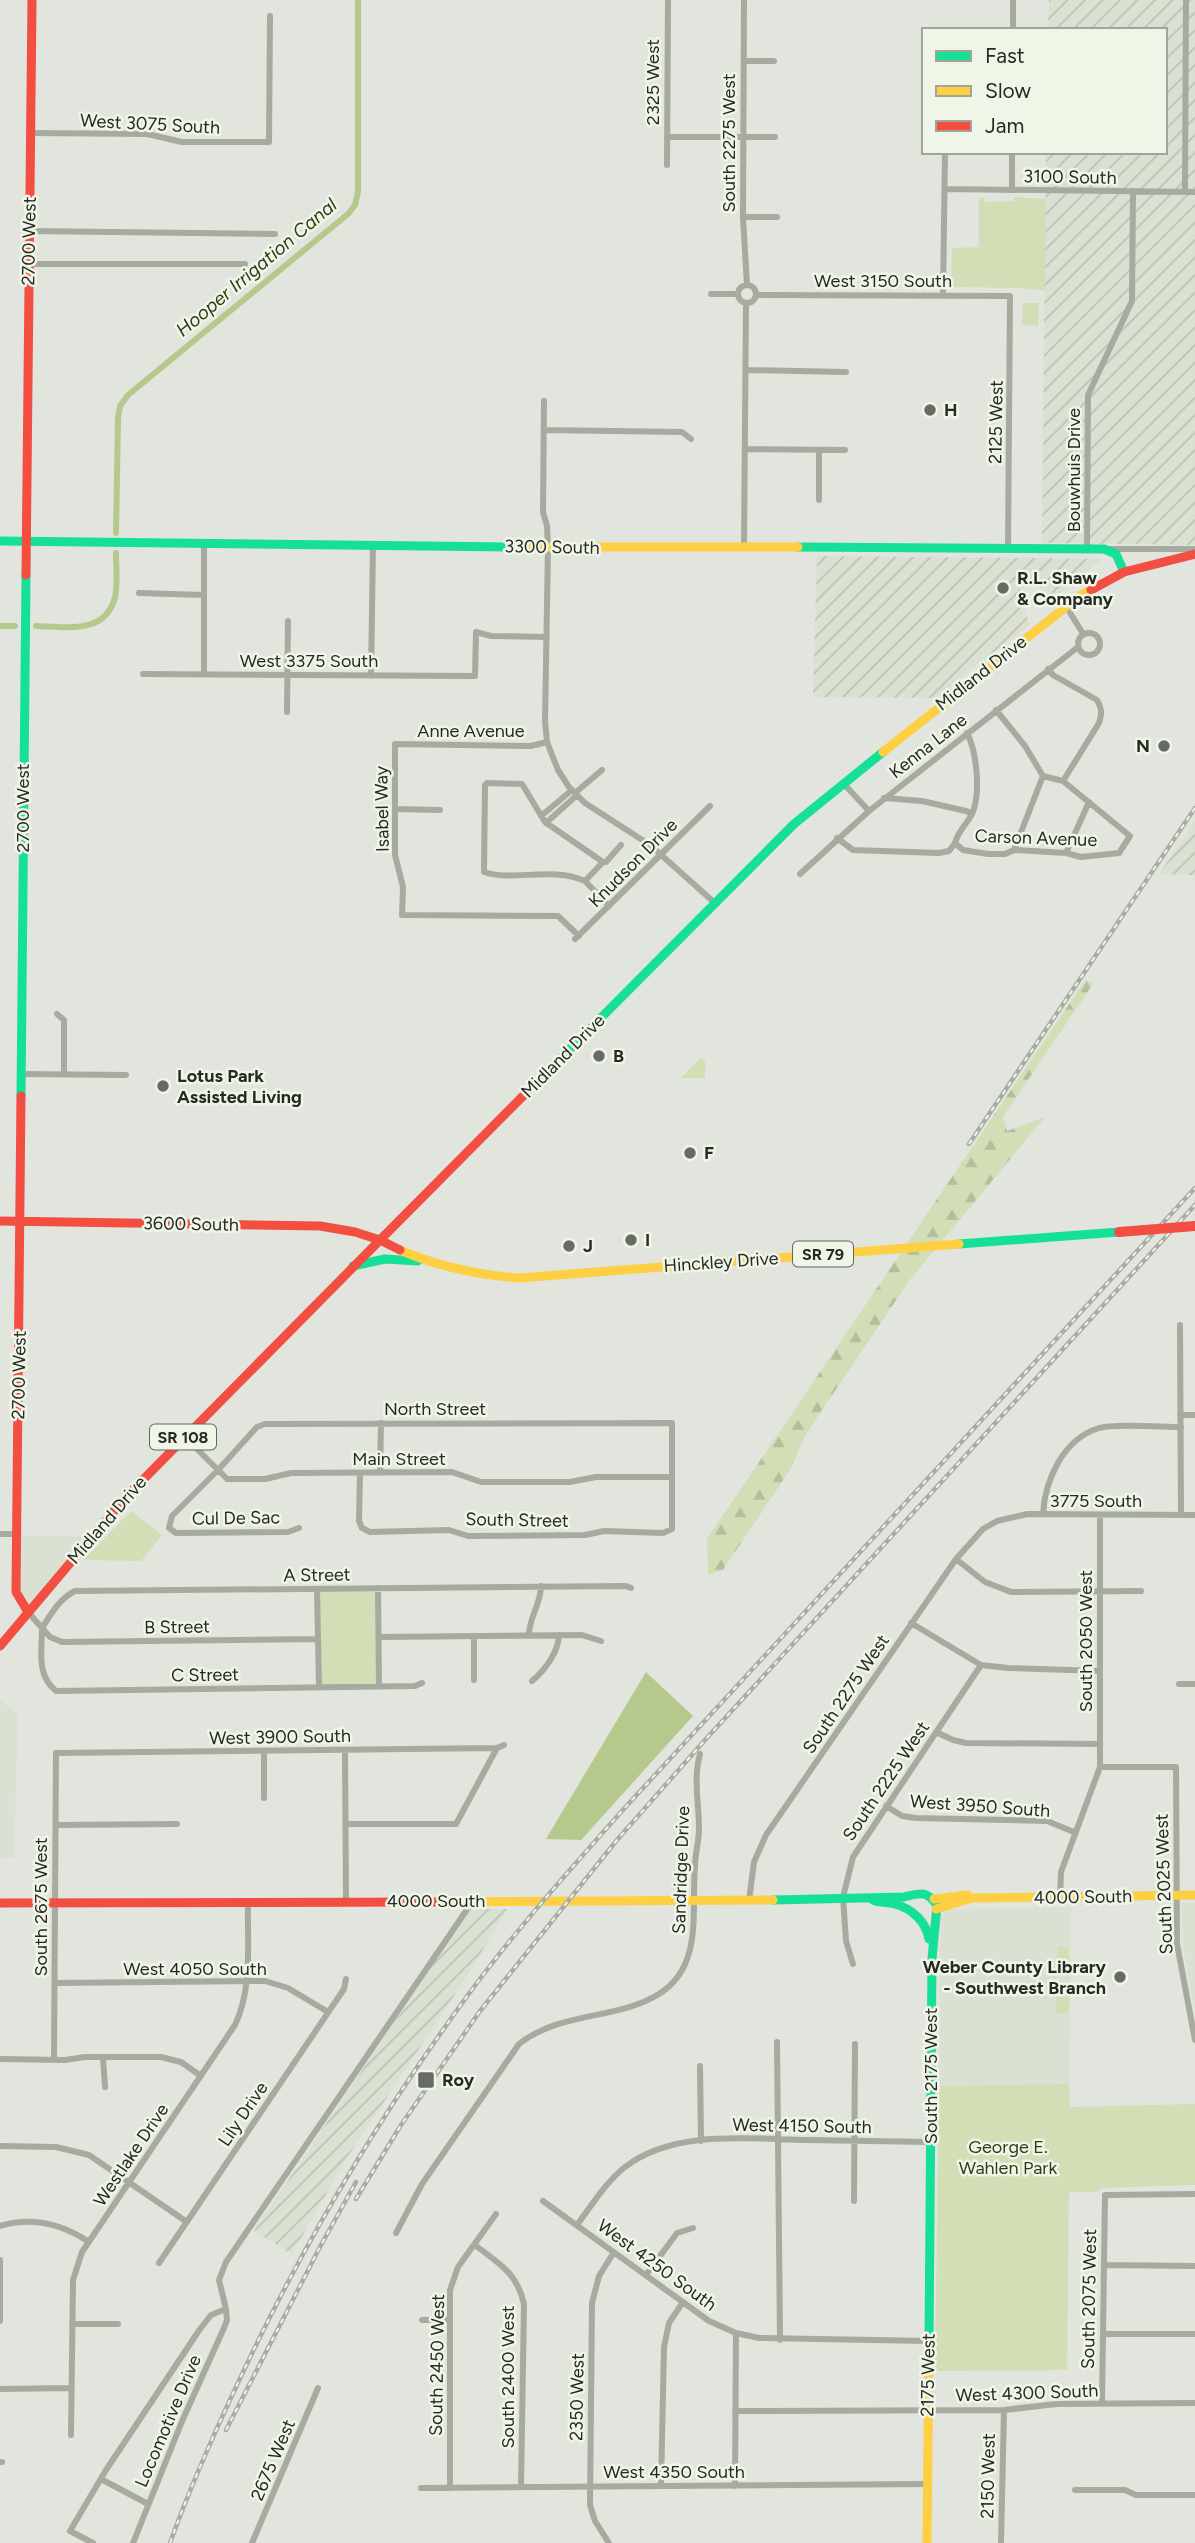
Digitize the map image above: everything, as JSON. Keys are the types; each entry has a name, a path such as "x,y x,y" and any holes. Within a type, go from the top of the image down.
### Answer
{"street":[{"name":"2700 West","path":"28,1612 16,1592 20,1222 18,1150 32,0"},
{"name":"2325 West","path":"667,165 668,0"},
{"name":"South 2275 West","path":"744,0 743,217 747,285"},
{"path":"1013,0 1013,28"},
{"path":"1185,192 1186,0"},
{"name":"West 3075 South","path":"30,133 146,134 182,142 269,142 270,16"},
{"path":"744,61 774,61"},
{"path":"667,137 775,137"},
{"path":"943,295 945,154"},
{"path":"1012,154 1012,190"},
{"name":"3100 South","path":"945,189 1195,192"},
{"name":"Bouwhuis Drive","path":"1087,549 1088,394 1132,301 1133,191"},
{"path":"743,217 777,217"},
{"path":"29,231 275,234"},
{"path":"29,264 245,264"},
{"path":"738,295 740,289 747,285 752,287 756,295 754,300 746,303"},
{"path":"711,294 738,295"},
{"path":"738,295 746,303"},
{"name":"West 3150 South","path":"756,295 1010,296"},
{"name":"2125 West","path":"1009,548 1010,296"},
{"path":"744,547 746,303"},
{"path":"747,370 846,372"},
{"path":"544,401 543,512 548,547 544,696 547,742 558,770 574,793 597,812 660,854 716,904"},
{"path":"544,430 682,432 691,439"},
{"path":"746,449 845,450"},
{"path":"819,451 819,500"},
{"name":"3300 South","path":"0,541 1195,551"},
{"path":"204,544 204,674"},
{"path":"371,676 373,545"},
{"path":"1104,549 1116,555 1124,572"},
{"name":"Midland Drive","path":"0,1646 125,1498 182,1438 794,824 1066,605 1124,572 1195,551"},
{"path":"139,593 204,594"},
{"path":"1066,605 1083,634"},
{"path":"287,712 288,621"},
{"name":"West 3375 South","path":"143,674 475,677 476,632 491,636 547,637"},
{"path":"1083,634 1098,636 1100,648 1095,654 1087,655 1078,647 1078,640 1083,634"},
{"name":"Kenna Lane","path":"800,874 884,798 1078,647"},
{"path":"1048,669 1053,675 1097,699 1101,706 1099,723 1063,781"},
{"path":"996,710 1026,746 1043,776 1063,781 1089,802 1066,853"},
{"path":"956,843 958,835 972,814 978,792 971,740 967,733"},
{"name":"Anne Avenue","path":"395,744 531,746 547,742"},
{"name":"Isabel Way","path":"395,744 395,855 403,887 402,915 558,916 577,937"},
{"path":"544,820 603,771"},
{"path":"1014,850 1043,776"},
{"path":"843,783 869,811"},
{"path":"603,862 544,820 522,784 485,785 484,872 571,875 585,881 608,906"},
{"path":"884,798 922,801 972,814"},
{"name":"Carson Avenue","path":"837,838 853,850 939,853 949,850 956,843 963,850 1005,855 1014,850 1066,853 1081,857 1119,853 1130,836 1089,802"},
{"name":"Knudson Drive","path":"577,937 710,806"},
{"path":"396,809 440,810"},
{"path":"585,881 621,845"},
{"path":"57,1014 64,1020 64,1074"},
{"path":"20,1074 126,1075"},
{"name":"3600 South","path":"0,1221 320,1226 355,1231 380,1240"},
{"name":"Hinckley Drive","path":"380,1240 422,1261 447,1269 486,1276 519,1278 1195,1226"},
{"path":"353,1266 385,1259 422,1261"},
{"path":"1180,1325 1181,1515"},
{"path":"1181,1415 1195,1415"},
{"path":"380,1473 381,1423"},
{"name":"North Street","path":"218,1470 257,1427 265,1424 672,1423 672,1477"},
{"path":"1043,1514 1044,1494 1053,1471 1079,1438 1100,1427 1181,1427"},
{"name":"Main Street","path":"182,1438 195,1447 227,1479 265,1479 291,1473 452,1472 481,1482 570,1482 596,1477 672,1477"},
{"name":"Cul De Sac","path":"218,1470 172,1516 169,1528 176,1533 288,1532 299,1528"},
{"name":"South Street","path":"360,1473 359,1521 362,1528 370,1532 449,1530 468,1536 585,1535 604,1531 663,1533 672,1529 672,1477"},
{"name":"3775 South","path":"997,1521 1027,1514 1195,1515"},
{"name":"South 2050 West","path":"1100,1515 1100,1767"},
{"name":"South 2275 West","path":"749,1901 754,1862 766,1835 956,1559 977,1535 997,1521"},
{"path":"0,1534 17,1534"},
{"path":"956,1559 985,1582 1011,1592 1141,1591"},
{"path":"529,1635 530,1619 539,1602 541,1586"},
{"name":"A Street","path":"42,1628 58,1604 75,1591 541,1586 631,1588"},
{"path":"378,1588 379,1686"},
{"path":"317,1589 319,1687"},
{"path":"28,1612 42,1628"},
{"path":"911,1623 981,1665 1100,1671"},
{"name":"B Street","path":"42,1628 50,1637 62,1642 318,1639"},
{"name":"C Street","path":"42,1628 42,1672 46,1684 56,1691 422,1684"},
{"path":"379,1637 582,1634 601,1641"},
{"path":"532,1681 555,1653 559,1635"},
{"path":"474,1636 474,1680"},
{"name":"South 2225 West","path":"853,1964 846,1941 843,1897 853,1857 981,1665"},
{"path":"1178,1684 1195,1684"},
{"path":"936,1732 965,1742 1100,1744"},
{"name":"West 3900 South","path":"56,1754 500,1747 456,1824 346,1824"},
{"path":"345,1750 346,1901"},
{"path":"264,1751 264,1798"},
{"name":"South 2675 West","path":"54,2060 56,1754"},
{"name":"Sandridge Drive","path":"396,2233 422,2184 519,2045 531,2035 548,2027 646,2000 670,1985 680,1975 689,1954 693,1930 699,1831 696,1769 701,1754"},
{"path":"1060,1897 1061,1872 1100,1767"},
{"name":"South 2025 West","path":"1100,1767 1176,1767 1177,1944 1195,2040"},
{"name":"West 3950 South","path":"886,1806 902,1816 916,1818 1047,1821 1074,1832"},
{"path":"56,1825 177,1824"},
{"path":"923,1892 929,1894 935,1907 921,1919 914,1916 910,1910 910,1901 923,1892"},
{"name":"4000 South","path":"935,1907 972,1898 1195,1895"},
{"name":"4000 South","path":"0,1903 749,1901 913,1897"},
{"name":"4000 South","path":"871,1898 877,1902 895,1903 910,1910"},
{"name":"Westlake Drive","path":"71,2435 73,2280 82,2252 235,2025 243,2009 247,1981 248,1901"},
{"path":"93,2543 70,2531 205,2321 214,2313 226,2309 219,2280 226,2262 466,1911 468,1901"},
{"name":"South 2175 West","path":"930,2208 932,1945 935,1940 935,1907"},
{"name":"South 2175 West","path":"921,1919 927,1926 932,1945"},
{"name":"Lily Drive","path":"159,2263 344,1989 346,1979"},
{"name":"West 4050 South","path":"55,1983 278,1983 328,2012"},
{"path":"777,2042 780,2340"},
{"path":"854,2201 855,2044"},
{"path":"103,2057 105,2087"},
{"path":"0,2059 161,2057 181,2062 201,2076"},
{"path":"701,2066 701,2141"},
{"name":"West 4150 South","path":"577,2225 607,2184 625,2167 647,2154 673,2146 701,2141 931,2141"},
{"path":"0,2147 56,2147 89,2155 187,2222"},
{"name":"South 2075 West","path":"1102,2404 1105,2195 1195,2194"},
{"name":"West 4250 South","path":"543,2201 709,2321 736,2333 780,2340 929,2341"},
{"name":"2175 West","path":"927,2543 930,2208"},
{"name":"South 2450 West","path":"450,2488 450,2290 458,2267 496,2214"},
{"path":"0,2225 20,2222 54,2224 68,2228 89,2242"},
{"path":"646,2275 677,2233 693,2228"},
{"name":"South 2400 West","path":"475,2245 511,2273 520,2288 524,2304 521,2487"},
{"name":"2350 West","path":"609,2543 595,2521 590,2505 592,2303 599,2276 614,2252"},
{"path":"0,2260 1,2321"},
{"path":"1104,2265 1195,2266"},
{"path":"661,2486 664,2347 669,2323 683,2302"},
{"name":"Locomotive Drive","path":"133,2543 183,2419 224,2328 227,2320 226,2309"},
{"path":"422,2320 450,2320"},
{"path":"72,2324 118,2324"},
{"path":"735,2486 736,2333"},
{"path":"1103,2334 1195,2334"},
{"path":"0,2389 71,2388"},
{"name":"2675 West","path":"253,2543 318,2388"},
{"name":"West 4300 South","path":"735,2411 1004,2410 1056,2404 1195,2403"},
{"name":"2150 West","path":"1001,2543 1004,2410"},
{"path":"101,2479 148,2504"},
{"name":"West 4350 South","path":"421,2488 927,2484"},
{"path":"1075,2490 1125,2490 1136,2495 1195,2495"}],"shaded area":[{"path":"1049,0 1195,0 1195,545 1042,543 1046,154 1167,154 1167,28 1048,28"},
{"path":"817,556 1102,559 1052,600 1036,583 1020,584 1021,601 1030,625 967,672 939,698 813,697"},
{"path":"1195,821 1195,875 1159,874"},
{"path":"20,1536 93,1536 19,1618"},
{"path":"646,1672 693,1716 581,1840 546,1839"},
{"path":"0,1699 18,1715 14,1858 0,1858"},
{"path":"1181,1903 1195,1903 1195,2013 1183,1947"},
{"path":"1071,1907 1069,2084 939,2086 940,1916 948,1909"},
{"path":"470,1909 507,1909 469,1973 345,2161 292,2254 254,2231"}],"green space":[{"path":"1014,197 1046,199 1045,291 951,287 952,248 979,247 979,198 984,198 985,202 1014,201"},
{"path":"1023,303 1039,303 1038,326 1022,325"},
{"path":"1086,979 1093,984 1003,1117 1007,1131 1045,1117 909,1281 805,1436 790,1470 723,1570 708,1575 707,1539"},
{"path":"701,1057 705,1061 705,1078 681,1078"},
{"path":"131,1511 162,1535 141,1561 83,1560"},
{"path":"319,1591 377,1592 377,1684 320,1685"},
{"path":"1057,1947 1069,1947 1069,1968 1057,1968"},
{"path":"1056,1993 1069,1993 1069,2013 1056,2013"},
{"name":"George E. Wahlen Park","path":"1069,2084 1070,2107 1195,2104 1195,2185 1102,2188 1097,2192 1069,2192 1067,2370 935,2371 939,2086"}],"waterway":[{"name":"Hooper Irrigation Canal","path":"116,533 118,418 120,406 128,395 348,214 355,205 358,192 358,0"},
{"name":"Hooper Irrigation Canal","path":"36,626 83,626 103,618 115,597 116,553"},
{"name":"Hooper Irrigation Canal","path":"0,626 15,626"}],"railway":[{"path":"969,1144 1195,808"},
{"path":"170,2543 227,2406 314,2235 342,2185 403,2089 486,1971 621,1812 1195,1188"},
{"path":"356,2199 401,2125 480,2011 617,1840 705,1740 1195,1205"},
{"path":"226,2430 356,2182"}],"traffic: fast":[{"path":"0,541 514,547"},
{"path":"798,547 1104,549 1116,554 1124,572"},
{"path":"21,1096 26,575"},
{"path":"524,1095 794,824 883,752"},
{"path":"959,1244 1119,1232"},
{"path":"353,1266 385,1259 418,1261"},
{"path":"773,1900 904,1897 923,1894 937,1905 932,1959 929,2343"},
{"path":"873,1900 902,1906 913,1913 922,1922 929,1939"}],"traffic: slow":[{"path":"514,547 798,547"},
{"path":"883,752 1081,595 1091,590"},
{"path":"400,1250 458,1269 519,1278 959,1244"},
{"path":"934,1899 967,1895 972,1898"},
{"path":"936,1909 972,1898 1195,1895"},
{"path":"444,1902 773,1900"},
{"path":"927,2543 929,2343"}],"traffic: jam":[{"path":"26,575 32,0"},
{"path":"1091,590 1124,572 1195,554"},
{"path":"0,1221 320,1226 355,1232 380,1240 524,1095"},
{"path":"21,1096 16,1592 28,1612"},
{"path":"1119,1232 1195,1226"},
{"path":"0,1646 125,1498 380,1240 400,1250"},
{"path":"0,1903 444,1902"}],"place":[{"name":"H","path":"930,410"},
{"name":"R.L. Shaw & Company","path":"1003,588"},
{"name":"N","path":"1164,746"},
{"name":"B","path":"599,1056"},
{"name":"Lotus Park Assisted Living","path":"163,1086"},
{"name":"F","path":"690,1153"},
{"name":"I","path":"631,1240"},
{"name":"J","path":"569,1246"},
{"name":"Weber County Library - Southwest Branch","path":"1120,1977"},
{"name":"Roy","path":"426,2080"}]}
